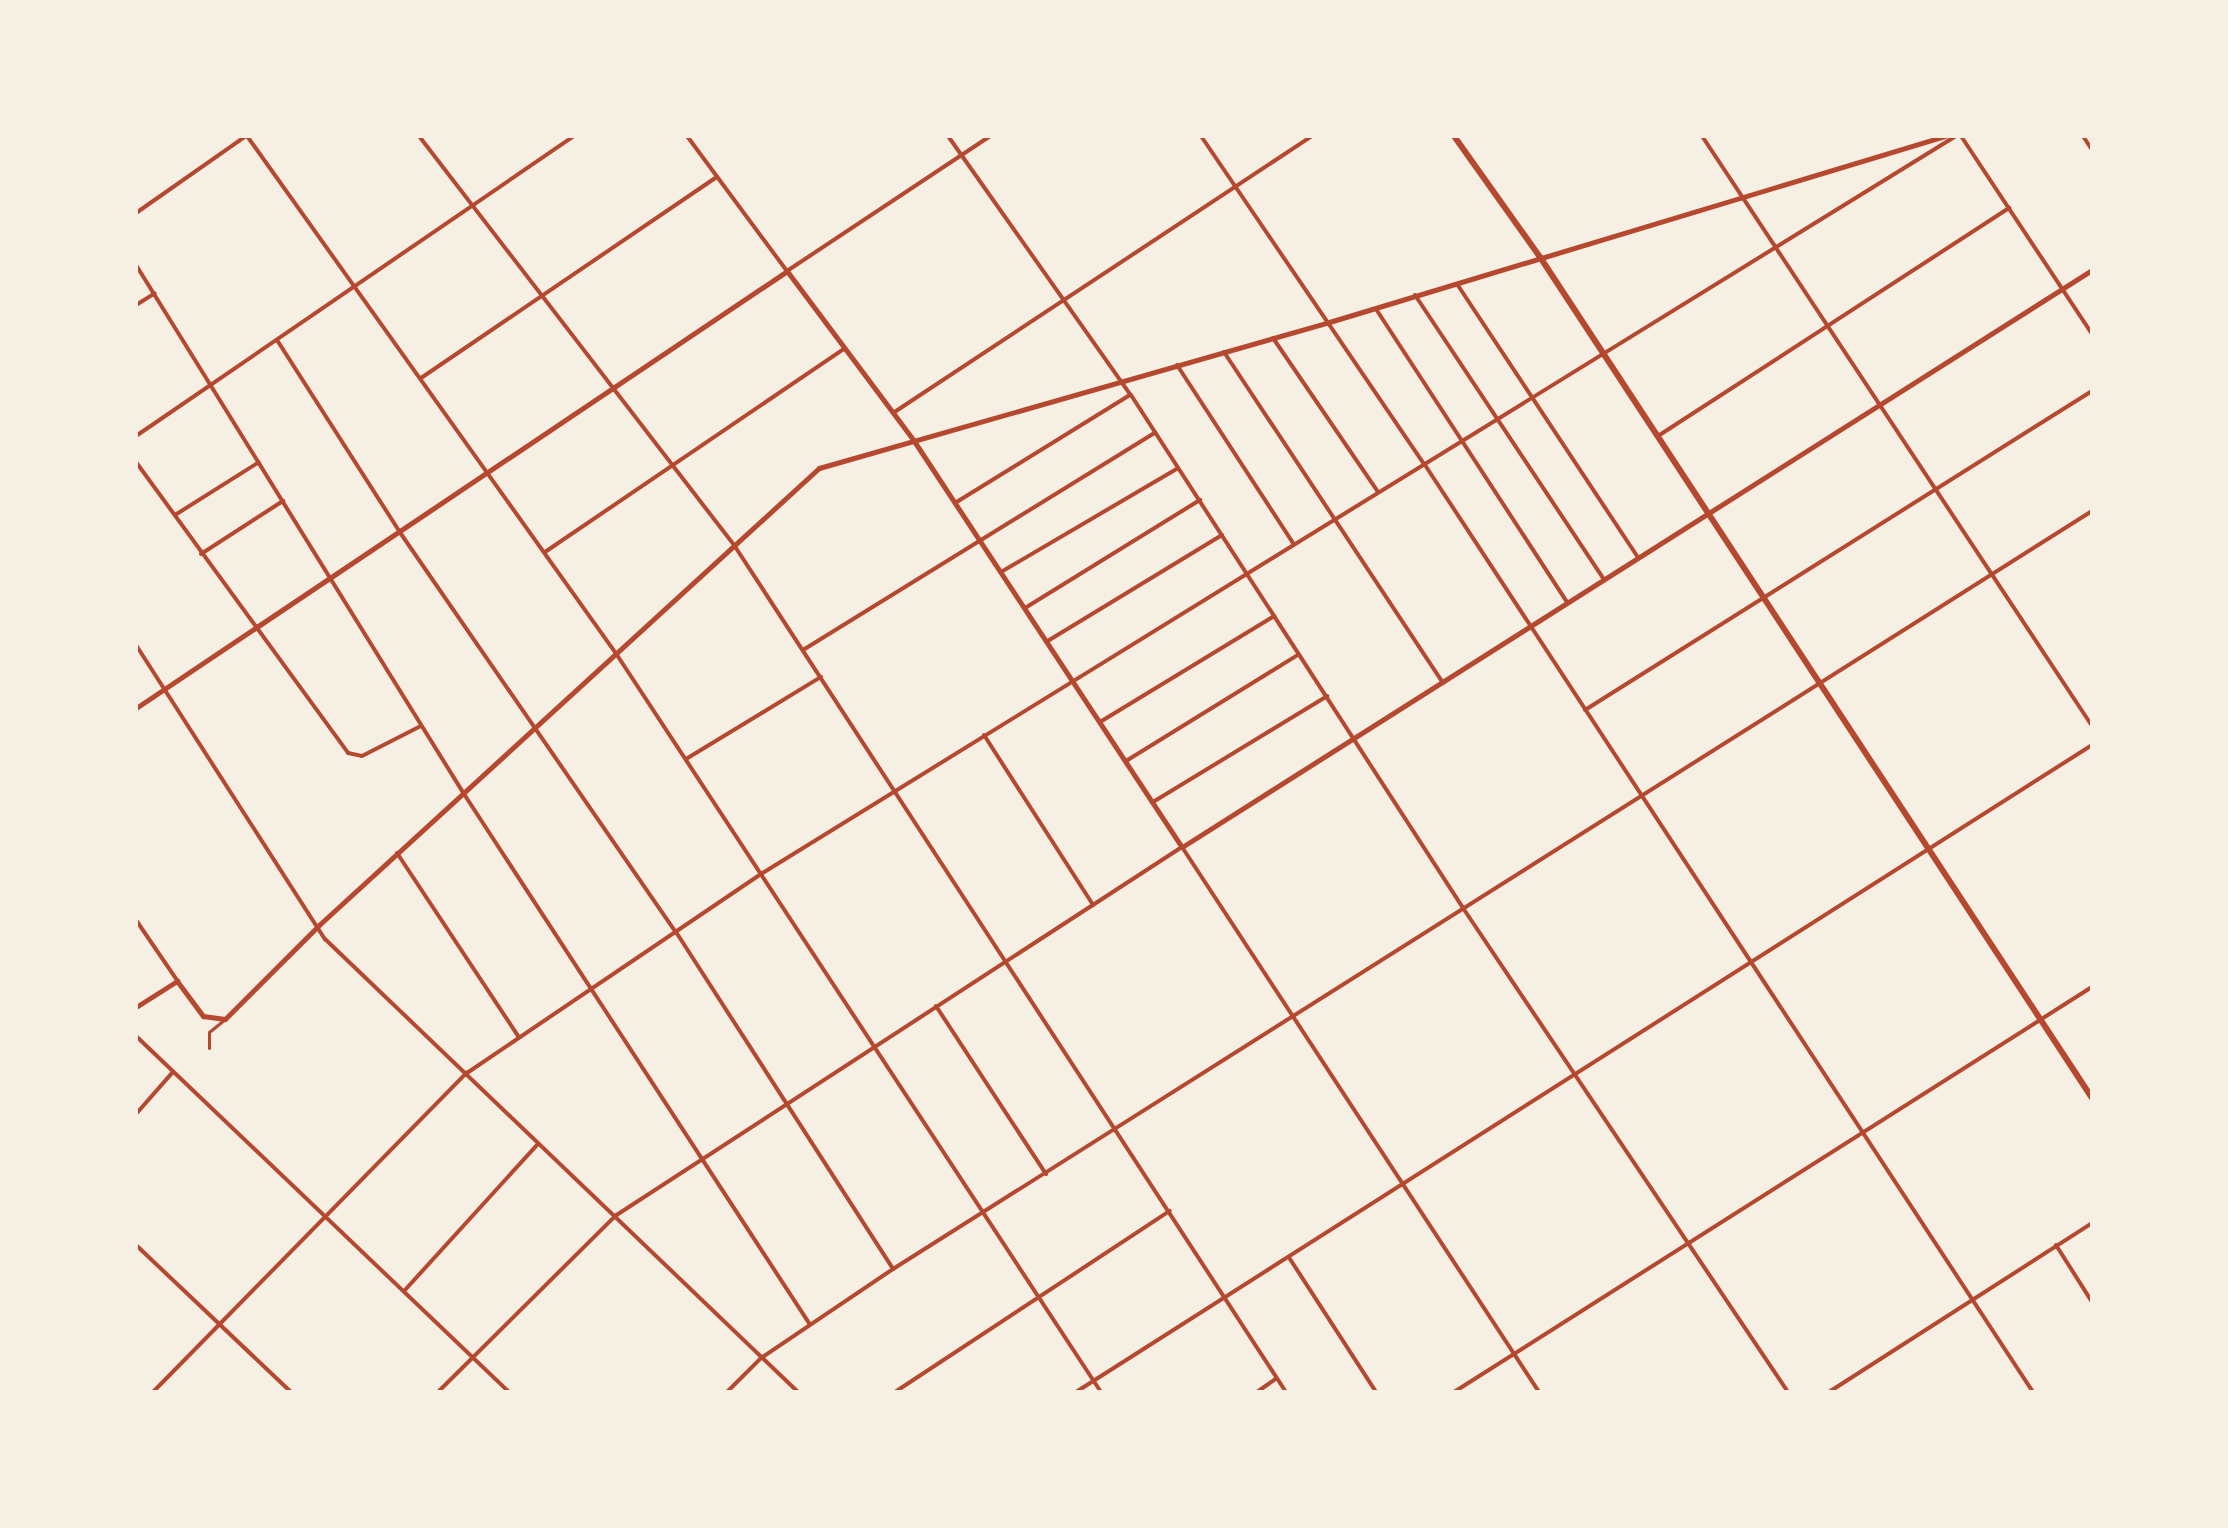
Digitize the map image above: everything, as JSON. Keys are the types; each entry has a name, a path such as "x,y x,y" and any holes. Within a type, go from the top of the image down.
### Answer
{"main road":[{"path":"1454,136 1540,257 2092,1098"}],"street":[{"path":"136,213 247,136 357,285 486,476 545,552 617,655 1101,1392"},
{"path":"419,136 734,545 1286,1392"},
{"path":"136,436 574,136"},
{"path":"687,136 914,441 1539,1392"},
{"path":"948,136 1131,395 1463,908 1788,1392"},
{"path":"136,708 990,136"},
{"path":"1201,136 1425,465 1863,1133 1975,1298 2033,1392"},
{"path":"893,413 1312,136"},
{"path":"209,1048 209,1032 319,925 819,468 1326,323 1945,136"},
{"path":"153,1392 467,1073 761,874 1293,543 1498,422 1958,136 2092,334"},
{"path":"2083,136 2092,150"},
{"path":"1704,137 2092,726"},
{"path":"421,378 717,177"},
{"path":"1658,436 2009,208"},
{"path":"136,265 464,794 590,989 703,1155 809,1323"},
{"path":"438,1392 615,1216 703,1155 2092,270"},
{"path":"1456,282 1638,557"},
{"path":"136,305 155,293"},
{"path":"1414,295 1604,580"},
{"path":"1374,307 1568,603"},
{"path":"1273,338 1378,492"},
{"path":"277,340 399,531 676,932 893,1269"},
{"path":"545,552 845,348"},
{"path":"1224,352 1443,683"},
{"path":"1177,365 1293,543"},
{"path":"1585,710 2092,391"},
{"path":"955,503 1131,395"},
{"path":"803,650 1155,433"},
{"path":"136,462 348,753 362,756 421,726"},
{"path":"175,515 259,462"},
{"path":"1001,572 1178,468"},
{"path":"1024,608 1200,500"},
{"path":"201,554 283,501"},
{"path":"727,1392 761,1358 809,1323 1640,793 2092,511"},
{"path":"1046,642 1222,535"},
{"path":"1100,722 1274,616"},
{"path":"136,645 319,925 325,939 798,1392"},
{"path":"1126,761 1299,654"},
{"path":"686,759 821,677"},
{"path":"1153,802 1327,696"},
{"path":"984,735 1093,905"},
{"path":"1076,1392 1579,1077 2092,745"},
{"path":"397,853 519,1037"},
{"path":"136,920 203,1016 225,1019"},
{"path":"136,1007 177,981"},
{"path":"1454,1392 1690,1246 2092,987"},
{"path":"936,1006 1046,1174"},
{"path":"136,1036 509,1392"},
{"path":"136,1114 172,1073"},
{"path":"405,1290 538,1144"},
{"path":"895,1392 1170,1211"},
{"path":"1829,1392 2092,1223"},
{"path":"136,1245 291,1392"},
{"path":"2056,1245 2092,1302"},
{"path":"1290,1259 1376,1392"},
{"path":"1257,1392 1277,1378"}]}
